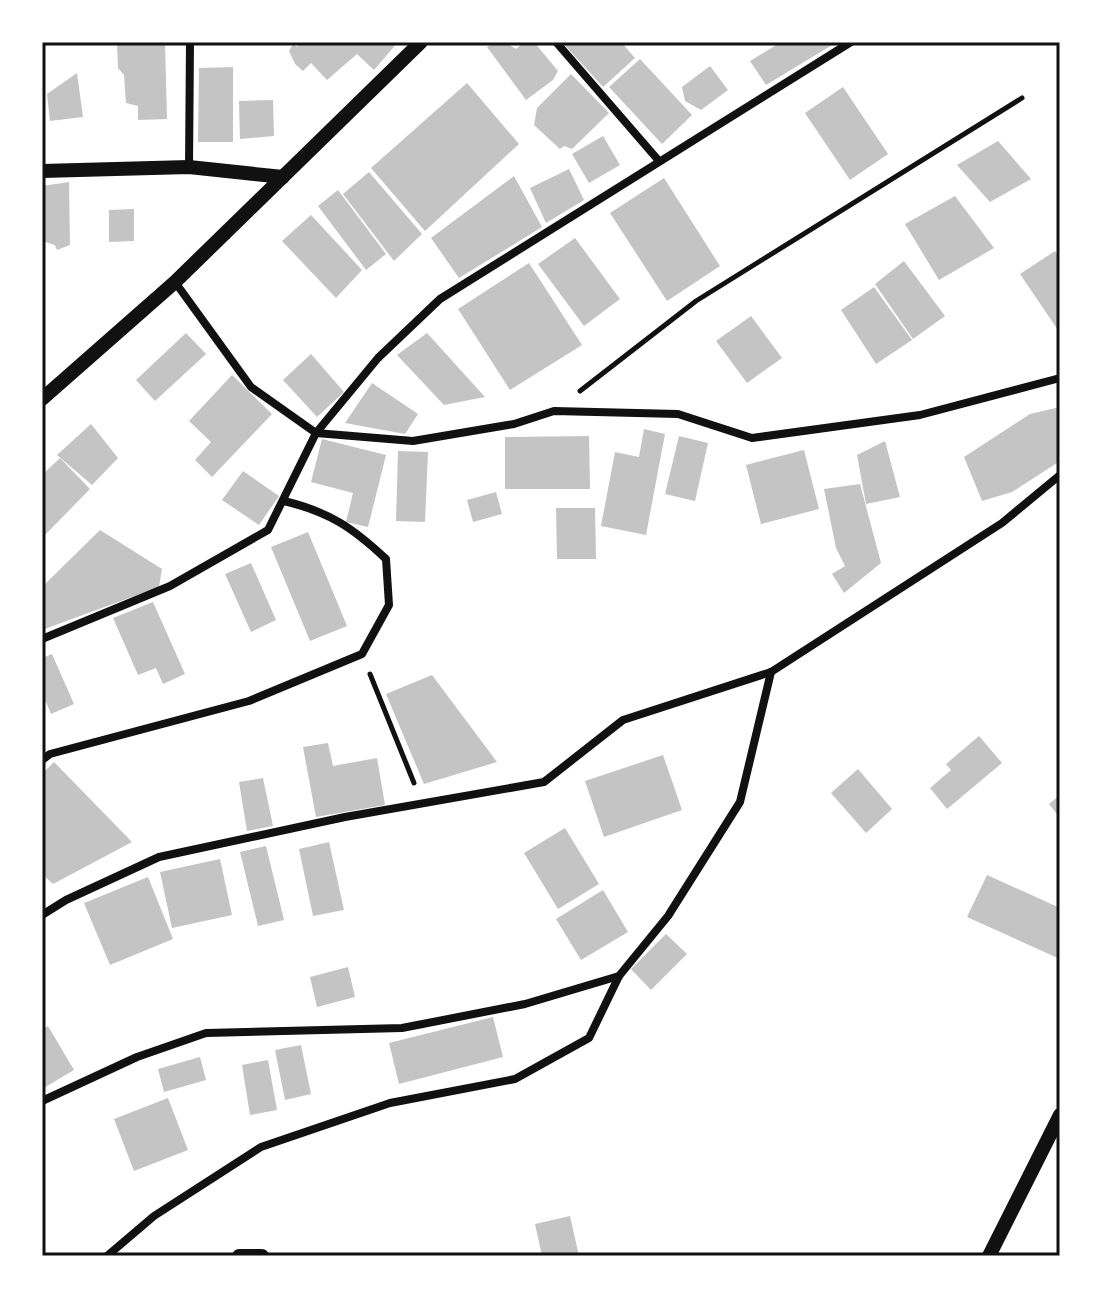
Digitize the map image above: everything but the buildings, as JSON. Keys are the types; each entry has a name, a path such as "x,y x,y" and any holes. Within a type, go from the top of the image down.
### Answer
{"street":[{"path":"189,167 190,42"},
{"path":"42,399 175,282 421,42"},
{"path":"556,42 659,161"},
{"path":"42,639 170,586 268,530 316,433 378,358 440,299 851,42"},
{"path":"42,171 189,167 283,177"},
{"path":"175,282 251,387 316,433 413,441 514,424 554,411 678,414 752,438 920,415 1060,378"},
{"path":"42,915 66,900 159,857 544,782 623,720 771,672 1002,523 1060,475"},
{"path":"42,760 50,754 249,701 362,654 389,605 386,559 354,528 314,508 284,501"},
{"path":"107,1256 154,1216 261,1147 390,1103 515,1079 589,1038 619,976 668,916 740,802 771,672"},
{"path":"42,1101 137,1057 206,1033 402,1028 525,1004 619,976"},
{"path":"989,1256 1060,1115"},
{"path":"239,1256 262,1256"}],"path":[{"path":"554,411 696,301 1022,98"},
{"path":"362,654 422,804"}]}
